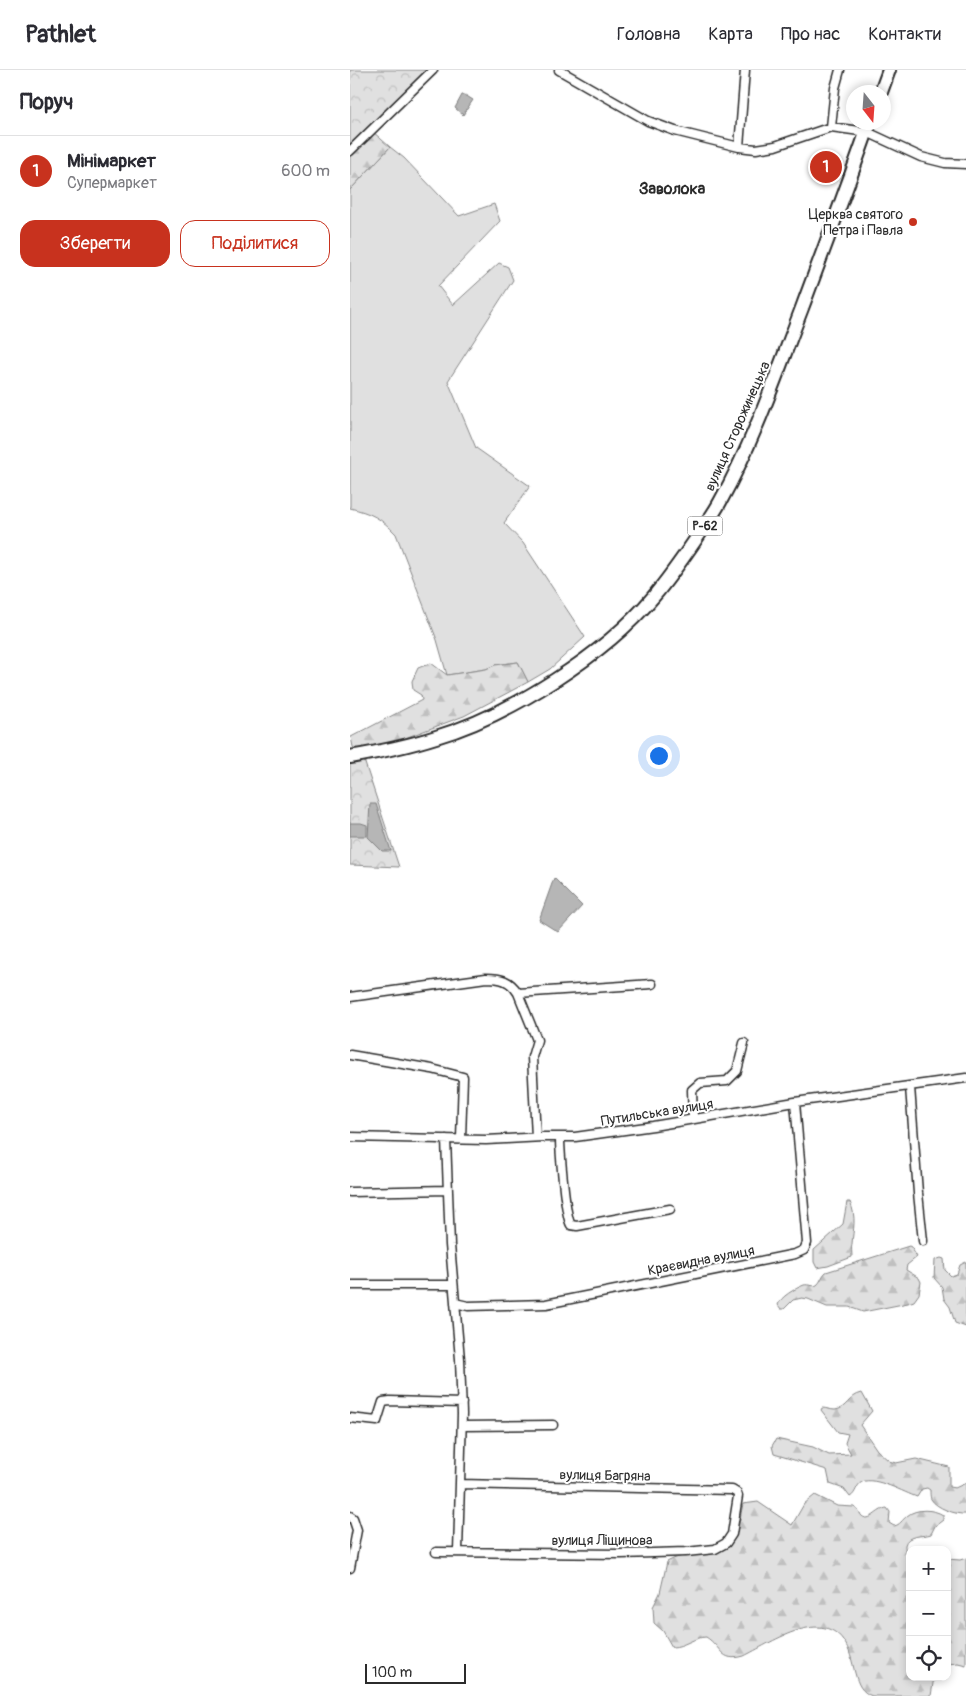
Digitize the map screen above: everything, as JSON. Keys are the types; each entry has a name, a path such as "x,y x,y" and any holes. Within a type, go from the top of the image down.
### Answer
{"main road":[{"path":"884,85 889,70"},
{"name":"вулиця Сторожинецька","path":"350,757 379,752 437,737 491,715 540,690 589,656 620,630 654,597 719,504 739,464 781,364 867,130"}],"street":[{"path":"350,151 433,70"},
{"path":"559,70 648,121 675,131 739,147 775,146 831,127 846,127"},
{"path":"739,147 745,70"},
{"path":"831,127 835,88 840,70"},
{"path":"873,130 921,157 945,163 966,164"},
{"path":"350,997 486,978 500,978 513,986 518,993 537,1040 532,1058 536,1137"},
{"path":"518,993 652,984"},
{"path":"693,1119 692,1090 700,1083 727,1081 738,1071 744,1044"},
{"path":"350,1055 432,1069 463,1077 461,1139"},
{"name":"Путильська вулиця","path":"350,1137 461,1139 590,1136 795,1102 966,1078"},
{"path":"910,1087 923,1241"},
{"name":"Краєвидна вулиця","path":"455,1304 468,1306 546,1304 795,1254 804,1250 807,1243 795,1102"},
{"path":"560,1137 568,1218 571,1225 577,1226 670,1209"},
{"path":"446,1139 453,1285 462,1403 458,1552"},
{"path":"350,1192 448,1190"},
{"path":"350,1285 453,1285"},
{"path":"350,1418 377,1421 383,1402 390,1400 462,1403"},
{"path":"462,1426 553,1425"},
{"name":"вулиця Багряна","path":"460,1484 732,1490 738,1494 736,1504"},
{"name":"вулиця Ліщинова","path":"436,1552 621,1554 715,1549 726,1543 732,1534 736,1504"},
{"path":"350,1516 354,1518 357,1530 350,1568"}],"green space":[{"path":"350,70 431,70 350,151"},
{"path":"372,131 390,147 350,190 350,154"},
{"path":"390,147 404,158 459,216 494,204 500,221 438,286 453,305 499,263 508,267 513,280 448,381 476,448 530,486 504,523 523,543 585,637 550,669 528,682 518,662 447,675 437,640 396,534 375,517 350,508 350,190"},
{"path":"518,662 528,682 464,716 362,754 353,747 351,737 422,700 421,695 413,690 412,681 418,668 431,663 447,675"},
{"path":"362,754 399,867 350,865 350,757"},
{"path":"847,1202 850,1202 854,1218 852,1257 817,1268 814,1262 814,1250 843,1224"},
{"path":"909,1246 917,1257 907,1265 906,1270 919,1278 921,1282 919,1294 914,1301 863,1312 849,1307 827,1307 802,1298 793,1300 784,1309 781,1309 778,1305 785,1296 797,1288 804,1285 817,1285 826,1272"},
{"path":"944,1259 945,1270 951,1276 957,1274 960,1265 966,1262 966,1327 955,1323 950,1307 944,1299 942,1287 934,1278 935,1260"},
{"path":"862,1393 872,1411 860,1425 877,1450 889,1461 896,1463 916,1459 949,1467 949,1487 955,1488 966,1483 966,1514 952,1512 937,1505 931,1499 930,1490 927,1488 922,1489 917,1497 882,1483 868,1481 860,1483 854,1494 850,1497 844,1489 830,1484 827,1470 774,1454 772,1446 776,1439 813,1447 829,1455 851,1454 845,1443 848,1434 838,1432 821,1410 822,1408 839,1409"},
{"path":"815,1495 837,1506 854,1507 865,1518 871,1517 887,1508 890,1512 889,1523 894,1526 915,1512 930,1511 943,1515 943,1520 935,1526 931,1534 912,1537 906,1541 905,1545 906,1681 933,1681 931,1696 872,1696 868,1694 859,1684 849,1651 843,1640 833,1631 821,1627 808,1628 780,1637 744,1656 736,1658 726,1656 706,1637 672,1647 663,1631 654,1623 653,1607 660,1593 667,1562 687,1555 716,1551 724,1547 731,1541 737,1530 743,1504 758,1502 792,1525 804,1504"},
{"path":"966,1558 966,1665 951,1664 951,1559"}],"shaded area":[{"path":"462,95 473,100 463,115 455,108"},
{"path":"370,804 376,804 391,851 382,851 368,837"},
{"path":"350,823 367,825 367,836 350,836"},
{"path":"554,878 582,906 558,932 539,920"}],"place":[{"name":"Мінімаркет","path":"826,167"},
{"name":"Церква святого Петра і Павла","path":"913,222"}],"district":[{"name":"Заволока","path":"672,188"}]}
